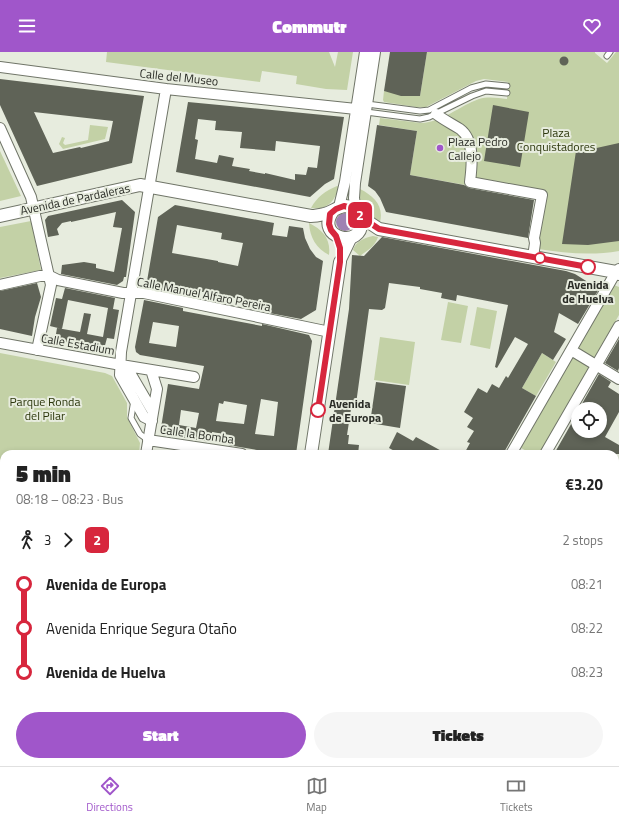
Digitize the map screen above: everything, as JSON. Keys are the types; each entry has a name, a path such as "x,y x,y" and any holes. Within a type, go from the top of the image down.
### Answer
{"street":[{"path":"340,262 352,237 360,229 362,221 354,198 363,108 365,52"},
{"path":"313,450 340,262 340,248 336,236 331,230 329,218 336,209 346,182 375,52"},
{"name":"Calle del Museo","path":"0,67 166,89 363,108"},
{"path":"152,417 144,417 120,375 122,365 121,352 166,89"},
{"path":"436,114 461,130 468,140 471,149 472,162 470,182 542,195 532,257"},
{"path":"0,128 32,197 50,276 51,285 37,350"},
{"name":"Avenida de Pardaleras","path":"0,216 140,185 311,216 323,215 336,209"},
{"path":"336,209 348,206 379,229 618,272 571,350 518,450"},
{"path":"336,236 344,239 352,237"},
{"path":"0,285 40,276 50,276"},
{"name":"Calle Manuel Alfaro Pereira","path":"50,276 58,280 108,290 144,293 330,332"},
{"path":"547,450 619,326"},
{"name":"Calle Estadium","path":"0,343 194,377"},
{"path":"571,350 619,379"},
{"path":"122,365 129,371 152,417"},
{"path":"147,450 157,389 151,370"},
{"name":"Calle la Bomba","path":"148,440 215,450"}],"lane":[{"path":"363,108 420,112 429,110 471,88 486,84 507,86"},
{"path":"363,108 420,119 429,117 472,96 486,91 508,93"},
{"path":"134,400 131,418 140,434 148,440"}],"green space":[{"path":"107,52 329,52 335,67 338,52 353,52 347,90 326,89 296,84 297,76 262,71 260,82 106,62"},
{"name":"Plaza Conquistadores","path":"427,52 595,52 607,63 616,52 619,52 619,251 609,253 578,253 538,249 537,198 410,175 417,131 379,125 380,118 421,123 429,122 444,117 482,98 489,97 507,99 508,82 484,79 476,81 426,107 384,102 384,91 420,96"},
{"path":"90,125 108,127 105,139 63,149 59,144 62,137 65,138 63,143 65,145 88,140"},
{"path":"0,151 21,196 0,201"},
{"path":"337,186 339,187 330,204 322,208 311,208 322,195"},
{"path":"360,189 374,198 377,202 381,211 380,222 371,217 364,209 360,200"},
{"path":"31,221 41,270 0,278 0,227"},
{"path":"309,223 322,232 325,236 329,244 329,255 314,242"},
{"path":"373,236 378,237 375,243 360,256 353,250 356,244 361,240"},
{"name":"Avenida de Huelva","path":"614,285 619,287 619,315 594,358 577,349"},
{"path":"448,302 468,306 461,343 441,340"},
{"path":"477,307 497,311 490,349 470,345"},
{"path":"380,337 415,342 409,385 374,380"},
{"name":"Parque Ronda del Pilar","path":"0,353 105,373 112,376 127,403 127,417 140,443 139,450 0,450"},
{"path":"542,353 556,362 536,396 522,388"},
{"path":"573,356 590,366 541,450 525,450 521,448"}],"shaded area":[{"path":"345,213 351,216 354,222 351,228 345,231 339,228 336,222 339,216"}],"building":[{"path":"390,52 427,52 420,96 401,96 384,91"},
{"path":"564,56 569,61 564,66 559,61"},
{"path":"0,79 144,96 132,163 37,186 0,105","holes":["34,112 113,121 109,141 53,153"]},
{"path":"188,102 344,117 334,179 325,184 310,197 176,172","holes":["198,119 216,121 215,130 242,132 240,148 275,151 276,141 320,146 317,168 308,167 306,175 295,174 295,180 232,166 234,158 219,155 217,163 195,159 198,140 195,139"]},
{"path":"493,105 529,112 520,167 484,161"},
{"path":"377,125 417,131 410,175 534,200 528,238 386,212 380,198 375,191 368,186"},
{"path":"619,143 619,241 588,245 562,244 576,151 591,153 592,149"},
{"path":"122,200 135,212 126,277 124,277 123,281 117,285 61,274 62,265 84,262 96,264 96,268 114,272 122,228 113,227 116,212 62,223 57,229 59,235 48,237 45,220 48,216"},
{"path":"175,205 274,223 272,235 287,237 289,226 303,228 305,238 310,249 316,257 323,261 316,310 301,319 264,312 266,304 187,289 186,295 146,287 158,217","holes":["177,225 222,233 221,239 243,243 238,266 172,253"]},
{"path":"382,237 566,271 575,274 599,289 578,324 559,313 554,332 566,339 553,360 542,353 522,388 536,396 505,450 466,450 470,443 467,442 474,431 467,427 473,418 464,412 478,388 487,393 492,384 499,388 506,376 508,378 528,344 515,337 497,368 495,367 508,305 457,295 456,301 441,298 442,293 420,289 420,287 389,283 385,308 382,310 369,309 356,404 353,403 351,409 347,435 349,435 348,444 359,445 358,450 329,450 349,309 352,255 364,256"},
{"path":"37,283 41,297 35,317 32,336 0,329 0,291"},
{"path":"65,288 115,298 113,309 119,310 114,339 107,338 104,349 55,340 57,328 50,326 56,298 62,299","holes":["68,300 108,308 103,337 87,334 91,314 84,313 80,332 62,329"]},
{"path":"144,300 183,308 183,311 262,326 262,324 309,335 312,341 297,450 257,450 228,445 230,435 212,432 211,442 160,434 168,384 199,389 204,366 140,355 136,352 135,347","holes":["153,322 179,326 176,347 149,343","261,399 278,402 274,436 255,434","224,401 247,405 244,424 216,421 219,403 223,404","181,410 199,413 196,428 179,425"]},
{"path":"619,339 619,368 618,371 605,363"},
{"path":"599,374 611,382 608,387 619,394 619,412 607,433 607,402 583,402"},
{"path":"376,382 406,386 400,428 370,423"},
{"path":"571,424 571,438 607,438 619,445 619,450 556,450"},
{"path":"397,432 413,441 416,437 440,450 393,450 389,448"}],"bus line":[{"name":"2","path":"318,410 340,262 340,248 336,236 332,233 329,227 328,221 330,214 339,207 348,206 356,210 361,217 379,229 588,267"}],"place":[{"name":"Plaza Pedro Callejo","path":"440,148"},
{"name":"Avenida de Huelva","path":"588,267"},
{"name":"Avenida de Europa","path":"318,410"}]}
